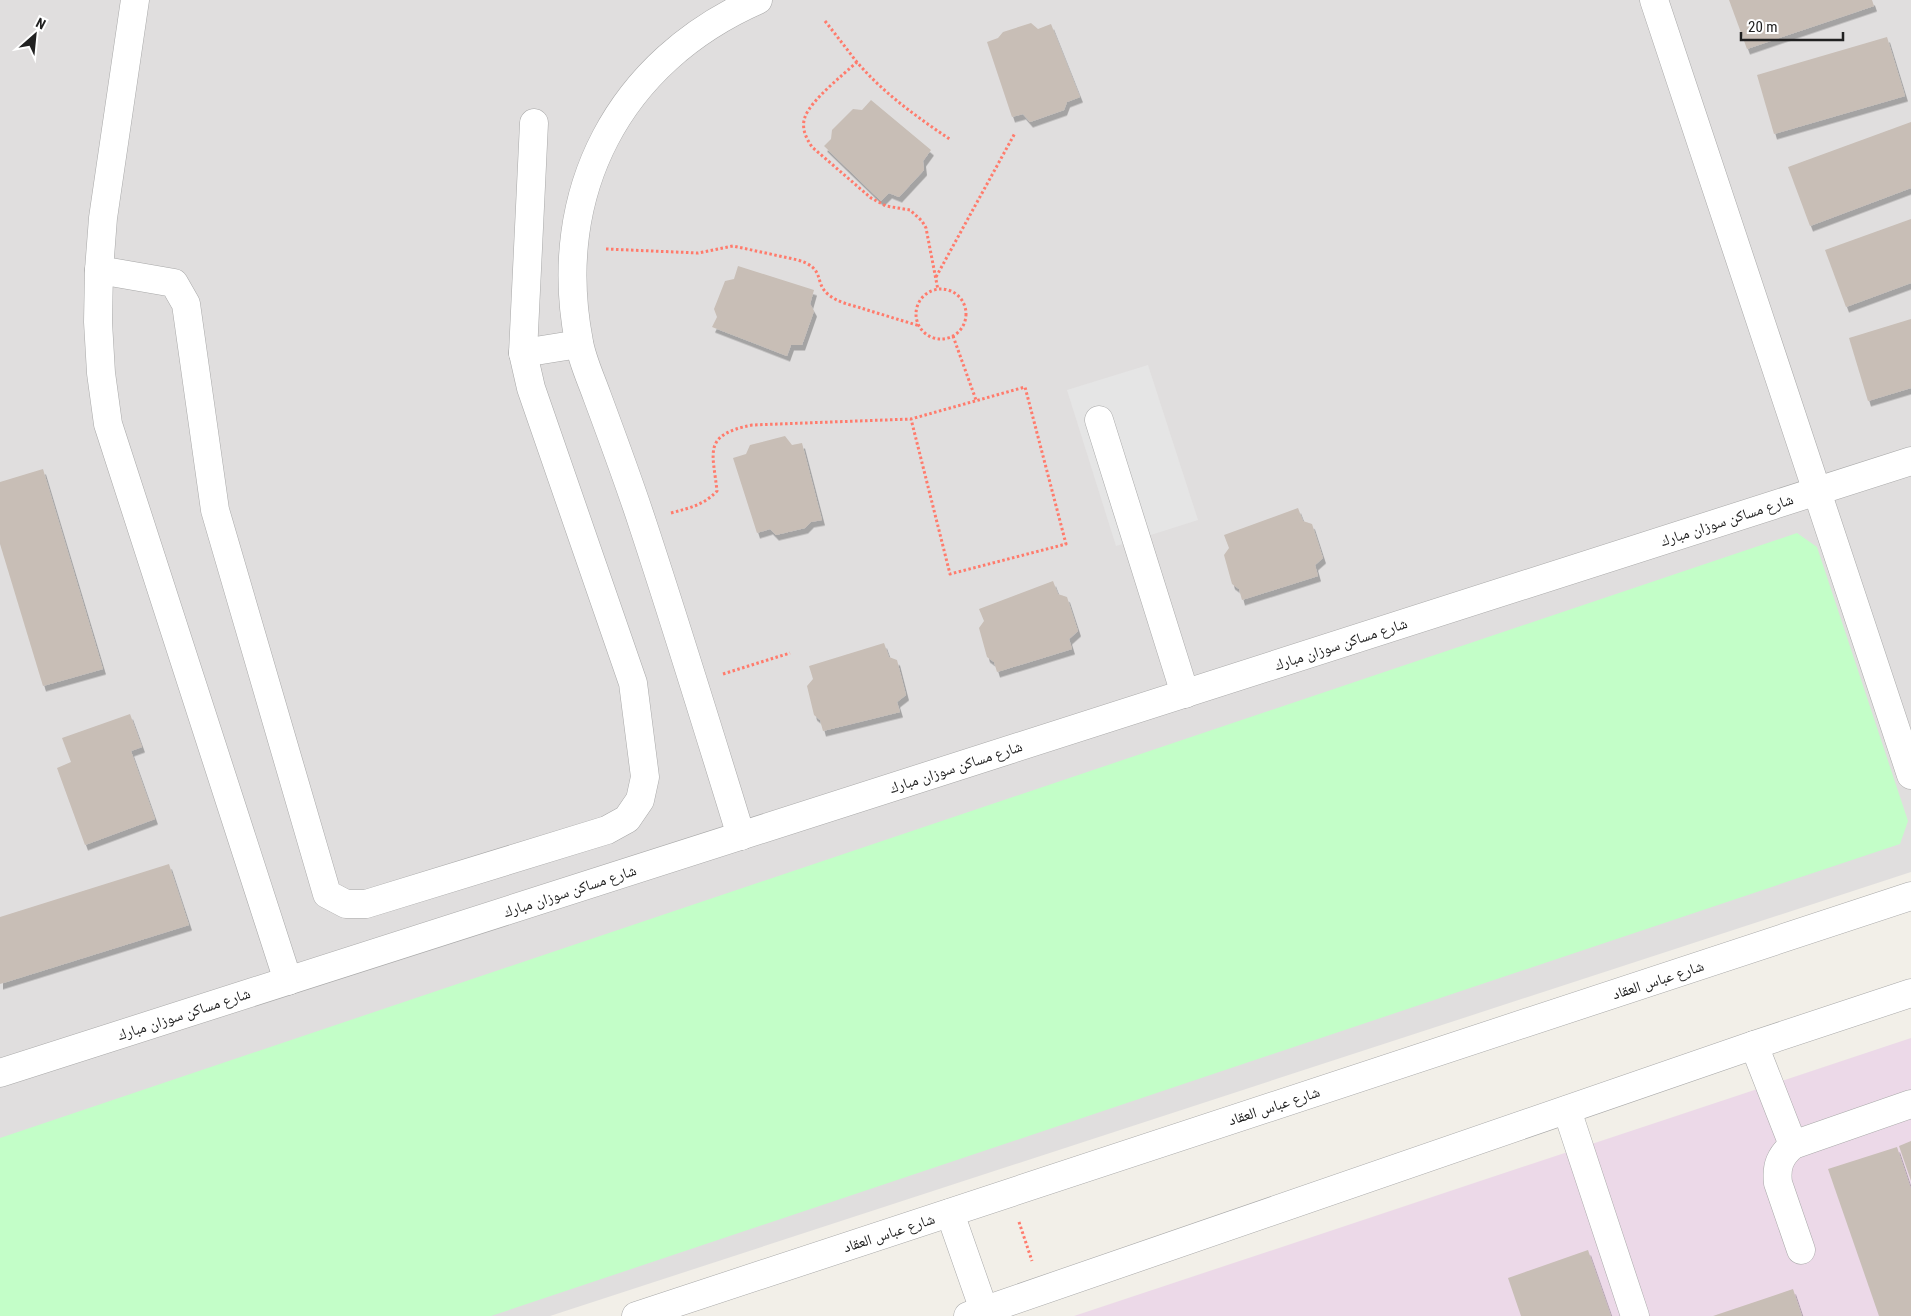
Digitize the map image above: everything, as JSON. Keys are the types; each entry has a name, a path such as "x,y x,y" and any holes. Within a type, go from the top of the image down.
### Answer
{"street":[{"path":"136,0 103,218 99,270 98,330 101,373 108,424 288,981"},
{"path":"741,836 642,521 579,344 572,248 582,196 595,158 613,124 634,92 660,63 690,38 722,17 758,0"},
{"path":"1654,0 1911,775"},
{"path":"99,270 174,283 186,304 215,510 326,894 346,904 366,904 608,830 627,819 640,800 645,778 632,683 530,388 523,353 534,123"},
{"path":"523,353 579,344"},
{"path":"1099,420 1185,694"},
{"name":"شارع مساكن سوزان مبارك","path":"0,1073 1911,461"},
{"name":"شارع عباس العقاد","path":"636,1316 1911,896"},
{"path":"950,1213 980,1314 1754,1045 1911,993"},
{"path":"1754,1045 1793,1145"},
{"path":"1801,1250 1778,1183 1778,1164 1784,1153 1793,1145 1911,1104"},
{"path":"1567,1110 1635,1316"}],"path":[{"path":"826,22 857,62 886,91 917,118 951,140"},
{"path":"857,62 819,98 805,117 803,127 806,138 812,146 871,198 886,206 910,210 922,221 926,228 938,290"},
{"path":"935,278 1015,133"},
{"path":"572,248 698,253 726,246 741,247 808,263 815,269 820,278 822,288 829,296 844,303 920,326"},
{"path":"938,290 948,290 956,294 965,308 966,316 960,331 946,339 932,337 923,331 916,317 916,309 920,301 925,295 938,290"},
{"path":"953,336 976,400"},
{"path":"642,521 697,505 708,500 717,492 712,454 716,442 724,433 736,428 752,425 911,419 1025,387 1066,544 950,574 911,419"},
{"path":"694,684 790,653"},
{"path":"1009,1193 1043,1291"}],"shaded area":[{"path":"0,0 1911,0 1911,872 550,1316 0,1316"},
{"path":"1148,365 1198,520 1116,546 1067,390"},
{"path":"1911,1038 1911,1316 1074,1316"}],"green space":[{"path":"1797,533 1817,547 1908,821 1900,844 491,1316 0,1316 0,1138"}],"building":[{"path":"1729,0 1872,0 1874,6 1747,49"},
{"path":"1031,23 1038,29 1051,24 1080,97 1067,102 1064,110 1030,122 1023,114 1012,117 987,42 998,38 1003,32"},
{"path":"1887,37 1905,96 1774,134 1757,75"},
{"path":"871,100 931,150 923,161 924,170 899,197 889,193 881,201 824,146 831,139 832,130 853,109 862,110"},
{"path":"1911,122 1911,188 1810,226 1788,167"},
{"path":"1911,219 1911,283 1846,307 1825,250"},
{"path":"738,266 814,290 810,304 814,311 802,345 791,345 787,356 712,327 717,317 714,309 725,281 734,279"},
{"path":"1911,319 1911,388 1868,401 1849,338"},
{"path":"785,436 792,445 802,443 822,520 811,522 805,528 776,535 770,529 757,533 733,458 746,454 750,445"},
{"path":"43,469 103,669 43,686 0,544 0,482"},
{"path":"1298,508 1303,521 1312,524 1323,558 1315,565 1318,576 1242,600 1239,589 1232,584 1224,555 1229,548 1224,535"},
{"path":"1053,581 1058,594 1067,597 1078,631 1069,639 1072,649 997,672 994,662 987,657 979,628 984,621 979,609"},
{"path":"884,643 889,657 897,660 906,695 897,702 900,712 823,731 820,720 814,715 807,686 813,679 809,666"},
{"path":"130,714 142,747 131,751 155,819 85,845 57,768 71,762 62,738"},
{"path":"169,864 189,925 0,984 0,917"},
{"path":"1911,1141 1911,1181 1899,1146"},
{"path":"1897,1147 1911,1189 1911,1316 1879,1316 1828,1169"},
{"path":"1588,1250 1611,1316 1521,1316 1508,1278"},
{"path":"1793,1289 1802,1316 1713,1316"}]}
